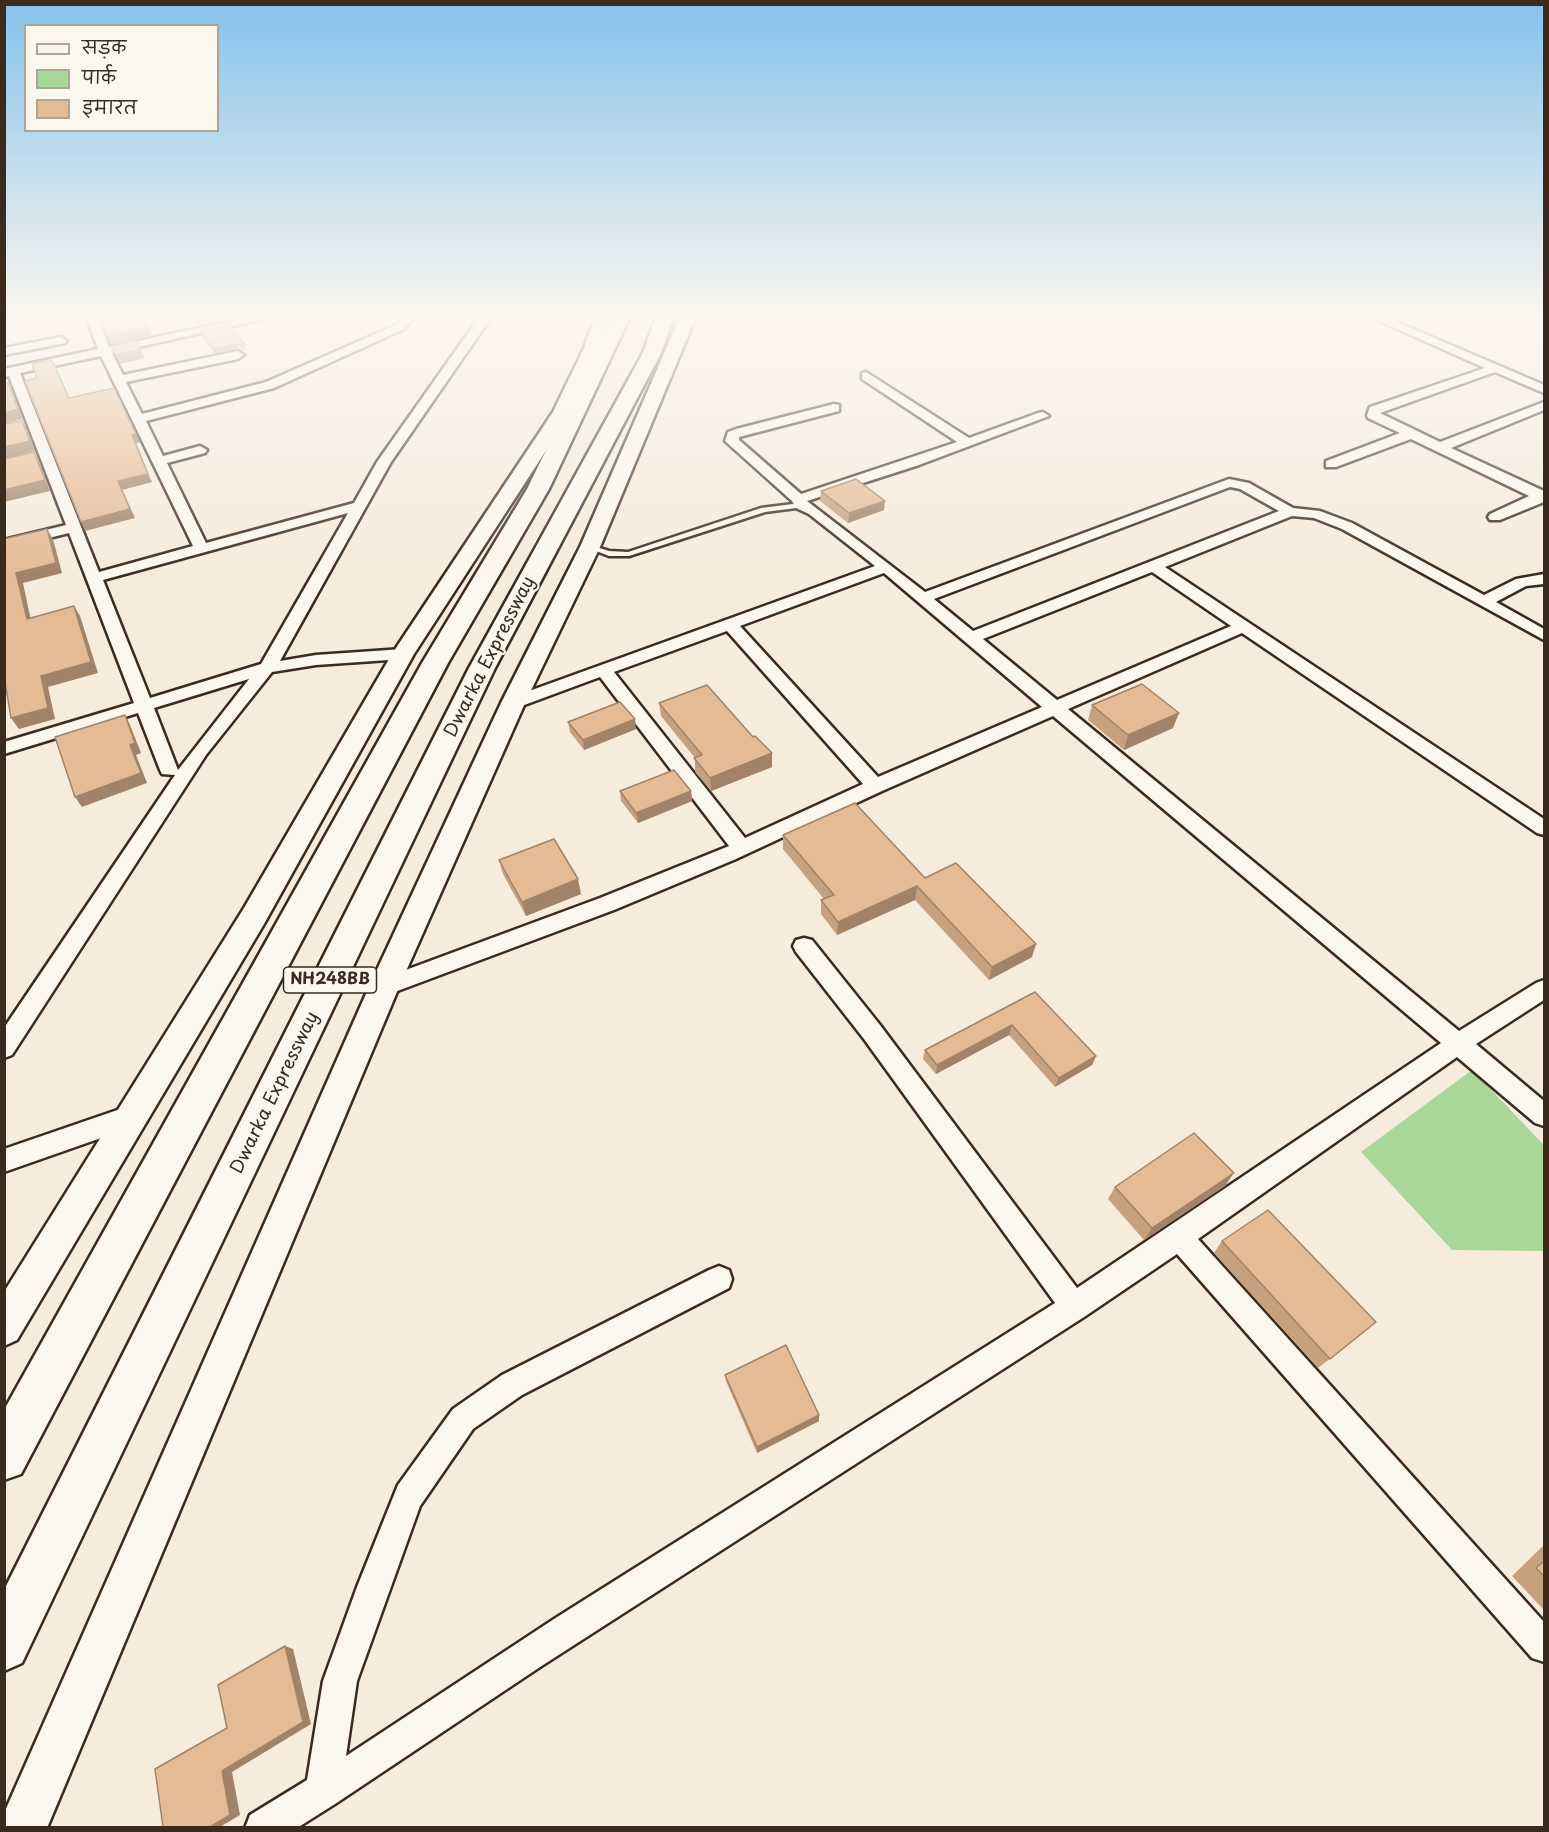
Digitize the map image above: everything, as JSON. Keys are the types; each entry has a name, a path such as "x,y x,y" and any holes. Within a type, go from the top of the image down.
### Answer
{"highway":[{"name":"NH248BB","path":"4,1457 435,663 538,489 579,404"},
{"name":"Dwarka Expressway","path":"4,1645 482,668 624,404"}],"street":[{"path":"21,404 41,456 74,527 169,770"},
{"path":"132,404 201,547"},
{"path":"140,419 195,404"},
{"path":"4,1048 200,751 267,668 362,505 384,462 424,404"},
{"path":"4,1327 254,916 403,654 566,404"},
{"path":"22,1827 384,987 513,703 590,547 651,404"},
{"path":"909,404 967,443"},
{"path":"1391,404 1375,410 1373,415 1377,419 1543,496"},
{"path":"1440,447 1545,406"},
{"path":"834,408 733,435 732,441 800,502 886,567 1545,1114"},
{"path":"800,502 1043,416"},
{"path":"1331,464 1411,434"},
{"path":"158,461 201,450"},
{"path":"923,598 1229,483 1244,486 1290,512"},
{"path":"1495,517 1543,496"},
{"path":"94,578 362,505"},
{"path":"970,638 1290,512 1305,512 1330,517 1545,635"},
{"path":"4,545 74,527"},
{"path":"1153,566 1545,828"},
{"path":"513,703 886,567"},
{"path":"1484,602 1522,582 1545,579"},
{"path":"730,624 875,786"},
{"path":"384,987 607,904 742,848 875,786 1244,626"},
{"path":"4,748 267,668 316,660 403,654"},
{"path":"603,669 742,848"},
{"path":"804,946 872,1032 1074,1307"},
{"path":"263,1827 323,1792 562,1633 1074,1307 1459,1043 1545,989"},
{"path":"4,1161 132,1116"},
{"path":"1179,1237 1545,1646"},
{"path":"323,1792 340,1681 374,1587 409,1496 463,1419 512,1385 719,1279"}],"lane":[{"path":"590,547 601,554 614,556 629,554 764,510 800,502"}],"green space":[{"path":"1472,1070 1544,1145 1544,1251 1452,1250 1361,1152"}],"building":[{"path":"4,404 16,404 18,409 4,413"},
{"path":"34,404 122,404 136,434 132,435 148,474 118,481 130,509 81,522"},
{"path":"22,421 30,441 4,447 4,424"},
{"path":"34,452 45,480 4,490 4,459"},
{"path":"856,479 885,501 849,513 821,491"},
{"path":"47,529 56,563 16,573 27,619 74,606 91,662 41,676 48,708 11,718 4,676 4,539"},
{"path":"1142,684 1179,713 1128,735 1092,705"},
{"path":"707,685 753,737 755,736 772,753 710,778 694,758 702,755 659,703"},
{"path":"620,702 635,719 583,740 568,722"},
{"path":"125,715 135,743 130,745 141,773 75,797 55,737"},
{"path":"674,770 691,791 636,813 620,791"},
{"path":"855,803 925,878 956,863 1036,944 992,967 917,886 838,922 821,900 834,895 783,835"},
{"path":"554,839 578,879 522,902 499,860"},
{"path":"1035,992 1096,1056 1059,1078 1012,1025 937,1065 925,1050"},
{"path":"1194,1133 1234,1173 1152,1228 1115,1187"},
{"path":"1268,1210 1376,1322 1330,1359 1222,1241"},
{"path":"786,1345 819,1415 757,1447 725,1375"},
{"path":"1545,1560 1545,1577 1536,1568"},
{"path":"285,1646 303,1722 222,1771 230,1815 210,1827 163,1827 155,1769 227,1728 218,1685"}]}
